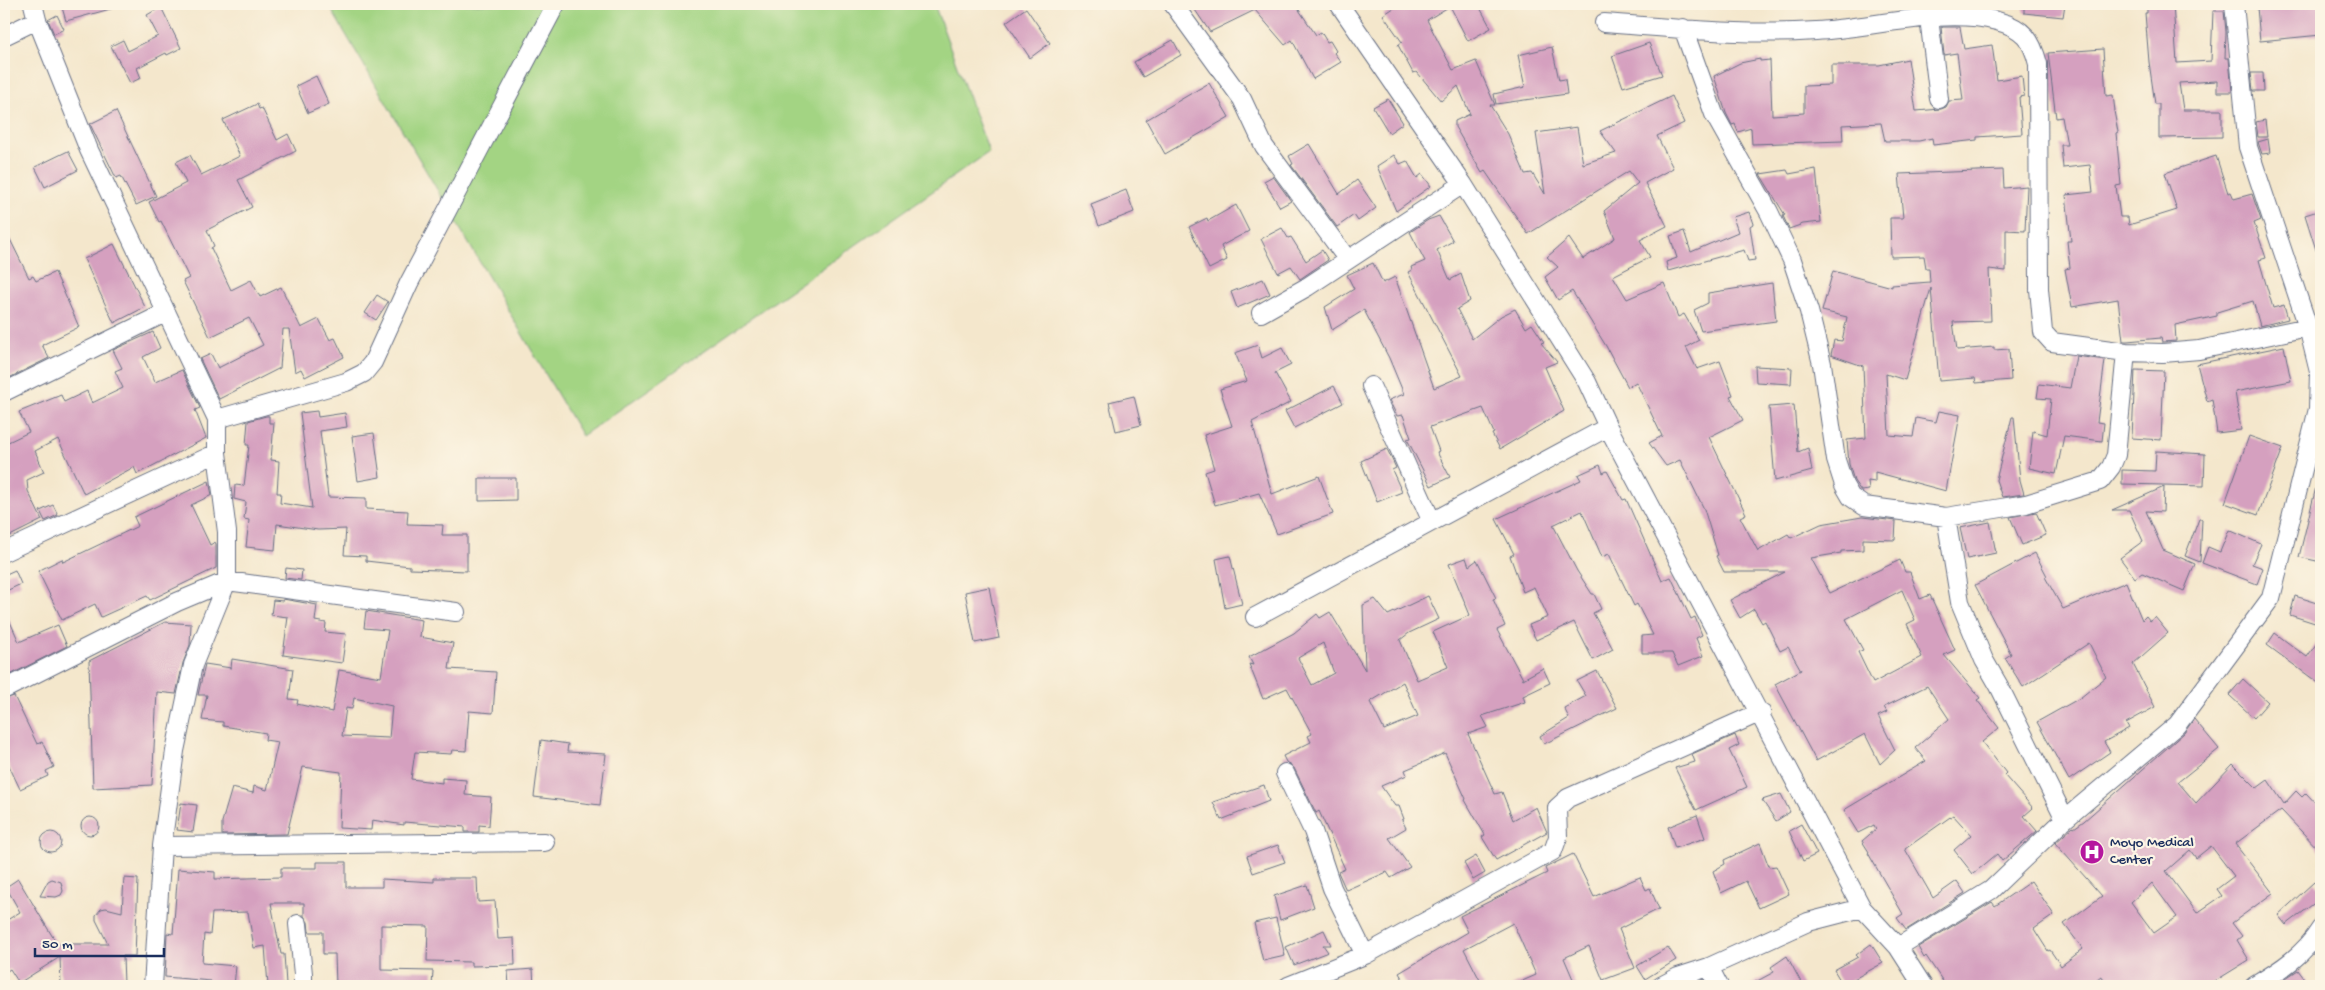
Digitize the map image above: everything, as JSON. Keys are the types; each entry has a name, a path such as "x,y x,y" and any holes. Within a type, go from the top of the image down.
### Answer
{"street":[{"path":"217,419 346,382 364,373 373,362 409,283 556,4"},
{"path":"1173,4 1242,99 1264,146 1348,260"},
{"path":"1340,4 1463,184 1587,382 1608,427 1761,712 1862,908 1898,947 1924,986"},
{"path":"1898,947 1991,890 2065,819 2177,725 2271,598 2318,409 2319,372 2308,327 2248,147 2234,4"},
{"path":"1604,23 1771,33 1815,32 1929,18 1953,10 1998,21 2023,33 2033,44 2038,64 2039,289 2043,332 2052,342 2126,352 2163,353 2199,350 2308,327"},
{"path":"4,36 35,12 89,150 217,419 217,452 227,532 228,581 192,673 175,751 162,846 153,986"},
{"path":"1929,18 1940,99"},
{"path":"1684,28 1714,114 1769,212 1792,260 1809,311 1822,364 1836,460 1844,485 1851,497 1864,506 1946,517 2026,504 2100,481 2111,467 2116,455 2126,352"},
{"path":"1262,313 1307,287 1463,184"},
{"path":"4,392 165,313"},
{"path":"1371,386 1432,522"},
{"path":"1255,617 1608,427"},
{"path":"4,552 217,452"},
{"path":"1946,517 1960,602 1984,660 1999,686 2065,819"},
{"path":"5,689 177,602 228,581 456,612"},
{"path":"1288,986 1366,955 1553,851 1558,837 1558,808 1568,798 1761,712"},
{"path":"1285,773 1313,831 1332,888 1366,955"},
{"path":"162,846 545,842"},
{"path":"1661,986 1678,977 1710,967 1808,922 1862,908"},
{"path":"298,924 303,974 302,986"},
{"path":"2254,986 2286,966 2302,952 2321,928"},
{"path":"1710,967 1719,986"}],"green space":[{"path":"328,4 934,4 989,152 582,436"}],"building":[{"path":"61,4 114,4 114,8 66,21"},
{"path":"1191,4 1295,4 1316,35 1321,32 1327,42 1330,41 1336,51 1334,53 1341,62 1313,79 1292,40 1285,45 1255,10 1210,32"},
{"path":"1400,4 1478,4 1491,28 1468,41 1450,6 1427,20 1453,70 1476,61 1495,105 1490,105 1508,134 1525,174 1532,173 1545,194 1536,133 1577,127 1583,164 1616,153 1600,131 1672,96 1684,123 1657,136 1673,168 1645,183 1667,226 1640,240 1650,257 1613,276 1627,299 1664,283 1678,317 1684,314 1699,340 1686,347 1697,369 1720,361 1733,395 1730,396 1743,420 1709,437 1746,514 1740,517 1758,551 1788,534 1791,538 1821,524 1862,517 1896,521 1895,540 1863,539 1863,550 1841,551 1841,553 1811,558 1830,593 1900,560 1905,572 1910,572 1920,599 1930,595 1955,650 1944,655 1980,698 1977,700 1999,728 1982,742 2006,773 2004,775 2033,808 2024,816 2037,831 2002,861 1997,854 1973,874 1954,850 1971,835 1953,815 1905,849 1933,898 1957,881 1965,893 1906,930 1897,918 1903,914 1862,841 1876,829 1874,825 1858,833 1844,810 1926,761 1915,748 1949,719 1927,686 1884,707 1887,712 1878,716 1895,750 1880,764 1865,734 1816,761 1775,684 1801,670 1788,647 1780,651 1765,621 1762,623 1754,609 1740,618 1730,600 1785,572 1724,572 1716,556 1718,555 1704,509 1680,460 1666,466 1649,443 1662,436 1636,382 1628,387 1606,346 1572,291 1558,300 1545,277 1558,267 1547,257 1569,238 1583,259 1615,238 1604,211 1638,183 1629,171 1528,234 1485,171 1482,173 1455,127 1455,121 1470,114 1458,86 1441,101 1417,72 1413,73 1398,45 1402,42 1383,15","holes":["1902,590 1915,620 1907,624 1922,657 1873,683 1858,652 1863,650 1846,619"]},
{"path":"2024,4 2065,4 2063,17 2024,13"},
{"path":"2147,4 2173,4 2177,63 2211,61 2213,11 2224,11 2226,32 2225,58 2229,58 2232,92 2217,92 2217,81 2179,83 2183,110 2222,110 2222,137 2159,138 2159,104 2155,104 2149,62 2145,13 2147,13"},
{"path":"2321,4 2321,35 2260,41 2257,7"},
{"path":"161,7 181,48 167,55 166,53 137,68 141,78 130,83 111,46 123,40 128,51 158,36 147,15"},
{"path":"1026,8 1050,43 1030,58 1006,22"},
{"path":"57,15 64,29 54,34 48,20"},
{"path":"1941,27 1960,27 1964,49 1992,45 1997,80 2022,76 2024,96 2019,97 2022,134 1977,137 1977,140 1933,145 1932,138 1919,141 1885,141 1881,123 1842,125 1843,141 1752,144 1751,128 1738,132 1735,124 1732,125 1714,76 1740,63 1760,59 1760,61 1770,60 1772,115 1804,113 1804,86 1831,85 1831,65 1879,65 1908,59 1916,111 1941,109 1946,107 1949,101 1963,100 1957,53 1944,55"},
{"path":"1173,40 1181,55 1143,77 1134,62"},
{"path":"1649,43 1662,75 1623,87 1612,56"},
{"path":"1552,47 1559,80 1565,79 1567,94 1496,104 1494,94 1525,87 1518,55"},
{"path":"2103,49 2106,96 2113,95 2118,132 2116,133 2121,185 2116,186 2120,217 2128,217 2129,225 2177,210 2165,173 2216,156 2228,193 2231,192 2234,199 2252,194 2261,220 2254,223 2266,258 2259,260 2273,308 2284,305 2288,319 2260,326 2253,301 2217,312 2217,316 2175,325 2176,341 2162,342 2161,338 2123,341 2118,299 2072,307 2065,269 2070,268 2067,241 2071,241 2066,195 2093,192 2090,165 2063,168 2061,145 2067,145 2062,117 2056,118 2048,53"},
{"path":"2251,73 2263,73 2264,91 2253,91"},
{"path":"316,76 329,104 308,113 296,86"},
{"path":"1209,83 1229,117 1165,154 1146,120"},
{"path":"1388,99 1403,123 1389,133 1373,107"},
{"path":"257,104 259,109 262,108 277,140 288,134 296,151 238,180 252,207 207,230 214,246 211,248 231,290 251,280 260,297 281,287 301,328 319,319 330,340 335,338 344,357 305,377 301,369 295,372 289,329 283,329 280,368 219,399 200,359 211,354 218,368 263,345 249,318 210,337 183,281 189,278 161,221 159,222 149,202 186,183 176,162 190,155 201,175 240,156 223,120"},
{"path":"116,111 156,196 136,205 121,176 116,178 90,124"},
{"path":"2265,120 2267,137 2258,137 2256,122"},
{"path":"2268,139 2270,153 2262,154 2258,142"},
{"path":"1309,144 1339,194 1357,180 1376,208 1358,221 1354,215 1337,227 1291,165 1293,164 1289,156"},
{"path":"68,151 78,170 45,187 35,167"},
{"path":"1394,155 1400,164 1407,161 1417,178 1422,174 1431,186 1396,211 1377,166"},
{"path":"1816,169 1821,222 1803,224 1789,229 1783,216 1785,215 1760,174 1787,170 1789,174"},
{"path":"2003,170 2004,188 2027,186 2025,231 2006,230 2006,271 1989,269 1991,321 1953,322 1957,350 1994,347 1994,350 2009,349 2011,380 1976,383 1975,378 1939,381 1931,288 1905,380 1886,374 1889,435 1913,437 1916,418 1936,422 1939,411 1960,415 1946,491 1875,472 1875,482 1868,481 1869,490 1861,491 1854,481 1849,464 1847,440 1866,438 1863,366 1831,355 1834,340 1842,341 1847,317 1822,311 1833,271 1892,287 1892,285 1930,282 1929,268 1926,268 1924,256 1891,257 1890,218 1903,218 1899,174"},
{"path":"1273,176 1291,201 1280,207 1264,181"},
{"path":"1126,190 1134,212 1099,226 1091,204"},
{"path":"1236,205 1249,231 1221,246 1227,260 1209,269 1189,227 1207,218 1208,221"},
{"path":"2321,210 2321,256 2318,256 2305,215"},
{"path":"1749,212 1753,224 1750,226 1755,260 1748,261 1744,250 1668,271 1666,262 1677,258 1670,236 1684,231 1691,252 1738,232 1733,217"},
{"path":"1439,216 1453,241 1437,250 1450,280 1461,274 1470,301 1457,309 1472,339 1501,316 1515,309 1526,328 1532,324 1544,342 1541,343 1557,362 1545,367 1564,411 1500,449 1492,434 1494,433 1483,408 1430,427 1439,451 1437,452 1450,477 1431,486 1407,439 1411,438 1403,415 1397,416 1389,400 1404,394 1389,358 1364,310 1332,330 1325,307 1354,289 1347,275 1373,263 1383,283 1395,277 1434,388 1462,376 1408,272 1412,270 1411,267 1425,261 1410,232 1428,220"},
{"path":"4,227 29,278 33,276 36,281 55,272 79,327 42,345 49,358 5,380"},
{"path":"1282,228 1288,238 1291,237 1306,261 1322,250 1328,260 1300,279 1291,266 1278,273 1261,239"},
{"path":"114,244 145,307 114,323 84,259"},
{"path":"1263,279 1270,294 1237,308 1231,292"},
{"path":"1772,283 1776,321 1701,331 1694,310 1708,303 1708,293"},
{"path":"377,295 388,302 376,320 365,313"},
{"path":"153,332 160,348 143,357 155,382 182,370 200,408 195,410 206,438 137,474 134,467 84,494 58,439 35,451 44,472 27,480 28,491 42,520 4,539 4,444 29,432 19,412 61,395 64,402 87,391 92,403 123,388 115,371 122,368 113,350"},
{"path":"1258,345 1262,358 1282,348 1291,365 1275,373 1291,402 1252,422 1272,494 1319,476 1333,514 1277,534 1259,493 1215,505 1205,472 1214,469 1204,435 1232,426 1220,389 1247,381 1235,353"},
{"path":"2284,346 2291,381 2235,392 2241,430 2217,433 2212,399 2207,401 2197,364"},
{"path":"2076,356 2105,360 2097,422 2104,423 2102,441 2064,436 2056,474 2029,468 2033,431 2047,435 2051,399 2037,398 2039,384 2070,388"},
{"path":"1755,366 1792,368 1791,384 1756,382"},
{"path":"2135,370 2164,371 2161,440 2132,438"},
{"path":"1334,386 1343,403 1294,428 1285,411"},
{"path":"1134,396 1141,425 1116,431 1109,402"},
{"path":"1794,405 1798,452 1808,448 1812,471 1775,481 1769,407"},
{"path":"317,411 318,417 345,413 347,427 320,431 328,497 366,498 366,509 408,511 407,524 443,525 442,535 467,535 467,571 410,569 410,566 366,561 366,556 344,555 346,529 318,530 277,524 275,550 246,547 249,520 244,519 246,502 234,499 235,485 244,486 249,445 246,445 248,421 269,416 269,423 274,423 271,460 279,461 277,493 281,493 280,503 312,508 300,413"},
{"path":"2012,417 2014,417 2020,480 2024,494 2002,497 1996,480"},
{"path":"374,433 380,477 358,481 352,436"},
{"path":"2249,436 2283,448 2258,515 2225,503"},
{"path":"1387,449 1396,468 1392,470 1402,492 1377,502 1361,461"},
{"path":"2156,451 2205,454 2204,486 2122,484 2122,470 2155,471"},
{"path":"1600,465 1603,473 1607,471 1623,500 1626,499 1662,581 1671,577 1691,619 1695,617 1702,635 1696,638 1703,656 1678,666 1672,653 1642,653 1642,636 1653,635 1637,604 1634,606 1609,554 1602,557 1582,511 1553,525 1577,571 1592,594 1594,594 1601,609 1593,613 1613,649 1593,660 1574,622 1536,640 1529,625 1548,617 1534,587 1523,592 1510,556 1514,554 1496,519 1581,480 1578,475"},
{"path":"479,478 516,478 516,500 479,501"},
{"path":"209,481 212,495 191,505 210,545 215,542 216,544 216,568 150,600 147,596 101,617 95,604 62,620 38,571 62,559 63,562 138,526 134,517"},
{"path":"2164,487 2163,512 2146,511 2163,550 2195,564 2184,591 2142,573 2135,578 2120,558 2143,541 2129,510 2112,510"},
{"path":"2316,487 2321,488 2321,562 2299,557"},
{"path":"53,505 58,515 45,521 40,511"},
{"path":"2036,512 2046,535 2022,545 2010,517"},
{"path":"2199,519 2202,519 2200,562 2185,556"},
{"path":"1990,522 1996,553 1967,559 1960,528"},
{"path":"2229,530 2261,544 2252,564 2263,568 2257,584 2202,563 2208,547 2220,552"},
{"path":"2035,553 2047,576 2045,577 2063,609 2126,582 2142,620 2146,616 2150,621 2155,617 2168,633 2133,664 2155,707 2126,723 2129,728 2104,742 2110,752 2069,780 2037,722 2080,698 2106,677 2089,643 2023,687 2005,658 2011,654 1975,585"},
{"path":"1230,556 1242,604 1225,608 1216,559"},
{"path":"1466,558 1469,566 1477,560 1496,598 1493,599 1505,626 1497,630 1523,679 1543,668 1550,683 1523,696 1525,702 1482,716 1488,727 1468,734 1495,794 1502,792 1513,820 1536,807 1547,832 1496,860 1482,837 1485,835 1465,800 1445,753 1405,770 1407,775 1381,786 1395,806 1399,806 1404,819 1402,820 1406,828 1389,838 1410,867 1391,878 1387,872 1346,890 1338,872 1345,869 1319,811 1316,813 1294,768 1286,762 1283,756 1311,742 1308,736 1312,734 1287,688 1263,699 1249,664 1253,665 1249,657 1294,633 1317,614 1320,618 1330,612 1365,670 1363,605 1375,599 1388,615 1428,596 1439,619 1409,633 1400,640 1417,680 1448,667 1433,632 1470,615 1449,564","holes":["1323,643 1334,673 1312,685 1298,658","1403,682 1418,716 1384,730 1370,702"]},
{"path":"286,568 302,570 301,580 285,578"},
{"path":"15,570 21,584 4,592 4,575"},
{"path":"989,587 999,638 975,643 965,592"},
{"path":"2295,596 2321,604 2321,625 2290,615"},
{"path":"283,599 317,605 315,621 326,623 325,632 346,634 342,663 283,655 288,617 271,615 273,600 283,601"},
{"path":"4,608 19,642 58,625 67,646 4,678"},
{"path":"366,611 422,620 420,637 453,643 449,669 496,672 493,713 469,711 466,751 452,750 451,754 415,752 411,779 442,783 442,778 466,780 465,795 491,797 489,826 479,825 479,832 465,832 465,827 404,822 404,825 372,820 371,830 339,828 341,772 303,767 287,834 222,835 222,822 232,788 253,793 254,786 267,790 278,742 265,740 266,733 223,726 223,722 202,720 207,695 198,695 205,664 231,668 232,659 293,669 289,699 298,700 297,704 332,712 339,670 381,677 388,630 364,628","holes":["354,698 392,706 389,738 342,736 346,708 352,709"]},
{"path":"165,622 191,624 190,645 183,663 176,694 157,692 152,785 93,788 89,661"},
{"path":"2275,633 2307,657 2321,637 2321,685 2267,645"},
{"path":"1597,671 1617,708 1544,744 1540,736 1569,718 1564,708 1586,696 1577,681"},
{"path":"2243,679 2268,702 2254,718 2229,695"},
{"path":"14,696 37,744 42,742 54,767 46,771 48,776 20,789 4,755 4,699"},
{"path":"2194,719 2219,749 2178,782 2196,803 2233,764 2257,788 2268,780 2284,804 2296,791 2302,797 2306,793 2321,809 2321,852 2281,810 2235,844 2273,893 2232,923 2242,936 2237,940 2249,960 2207,986 2108,986 2101,976 2088,986 1946,986 1926,956 1924,958 1918,947 1992,902 1995,906 2031,881 2054,915 2034,929 2048,951 2050,950 2061,966 2083,949 2064,924 2102,896 2055,843 2073,827 2084,821 2184,733","holes":["2211,846 2234,876 2217,889 2222,896 2197,913 2166,871 2190,850 2196,858","2152,883 2177,917 2154,933 2131,902"]},
{"path":"1735,735 1739,745 1729,750 1747,787 1696,810 1675,768 1695,762 1692,754"},
{"path":"541,740 568,744 567,752 606,754 600,805 534,797"},
{"path":"1264,785 1269,801 1221,820 1213,802"},
{"path":"1781,794 1790,812 1776,821 1762,800"},
{"path":"181,803 197,805 193,832 177,830"},
{"path":"1697,815 1705,838 1675,848 1668,827"},
{"path":"86,817 94,817 99,822 97,833 86,835 81,830 81,822"},
{"path":"1801,824 1817,854 1803,861 1789,831"},
{"path":"51,832 58,835 61,842 58,849 51,852 44,849 41,842 44,835"},
{"path":"1760,843 1769,867 1776,866 1789,894 1759,908 1746,881 1721,893 1713,871 1725,864 1724,860"},
{"path":"1278,845 1285,862 1253,873 1247,856"},
{"path":"1573,854 1594,897 1640,877 1646,890 1650,888 1659,909 1619,929 1635,968 1603,980 1589,946 1564,958 1576,986 1511,986 1536,975 1513,923 1464,949 1483,986 1407,986 1399,973 1468,932 1460,916 1547,873 1545,868"},
{"path":"1476,856 1485,873 1473,880 1464,863"},
{"path":"317,862 346,862 346,887 382,887 382,879 434,882 434,878 477,878 478,902 495,901 498,939 514,938 515,965 471,966 471,962 427,961 428,926 381,925 381,970 433,971 432,986 336,986 335,954 323,954 323,932 309,932 308,922 304,916 304,903 271,903 281,954 284,954 286,984 268,986 265,946 254,948 248,912 212,913 210,935 204,934 202,963 236,966 234,986 210,986 211,981 165,977 167,933 173,934 178,869 215,872 215,879 281,877 281,868 317,868"},
{"path":"124,878 138,879 135,956 123,956 124,984 61,986 60,957 19,983 10,969 4,973 4,922 20,912 6,887 18,879 57,944 108,944 96,920 96,915 101,909 106,908 122,912"},
{"path":"52,879 61,882 63,891 61,895 56,897 40,896 48,881"},
{"path":"2314,882 2321,889 2321,898 2286,925 2278,915"},
{"path":"1307,885 1314,907 1280,920 1274,896"},
{"path":"1276,918 1285,956 1263,961 1254,923"},
{"path":"1324,930 1331,945 1323,945 1328,952 1294,965 1286,947"},
{"path":"1871,944 1883,963 1843,985 1834,970 1858,957 1856,955"},
{"path":"1668,947 1676,960 1645,979 1637,966"},
{"path":"1787,956 1803,986 1748,986 1774,972 1771,967"},
{"path":"533,969 534,986 509,986 508,971"},
{"path":"2298,970 2310,986 2274,986"}],"place":[{"name":"Moyo Medical Center","path":"2092,852"}]}
